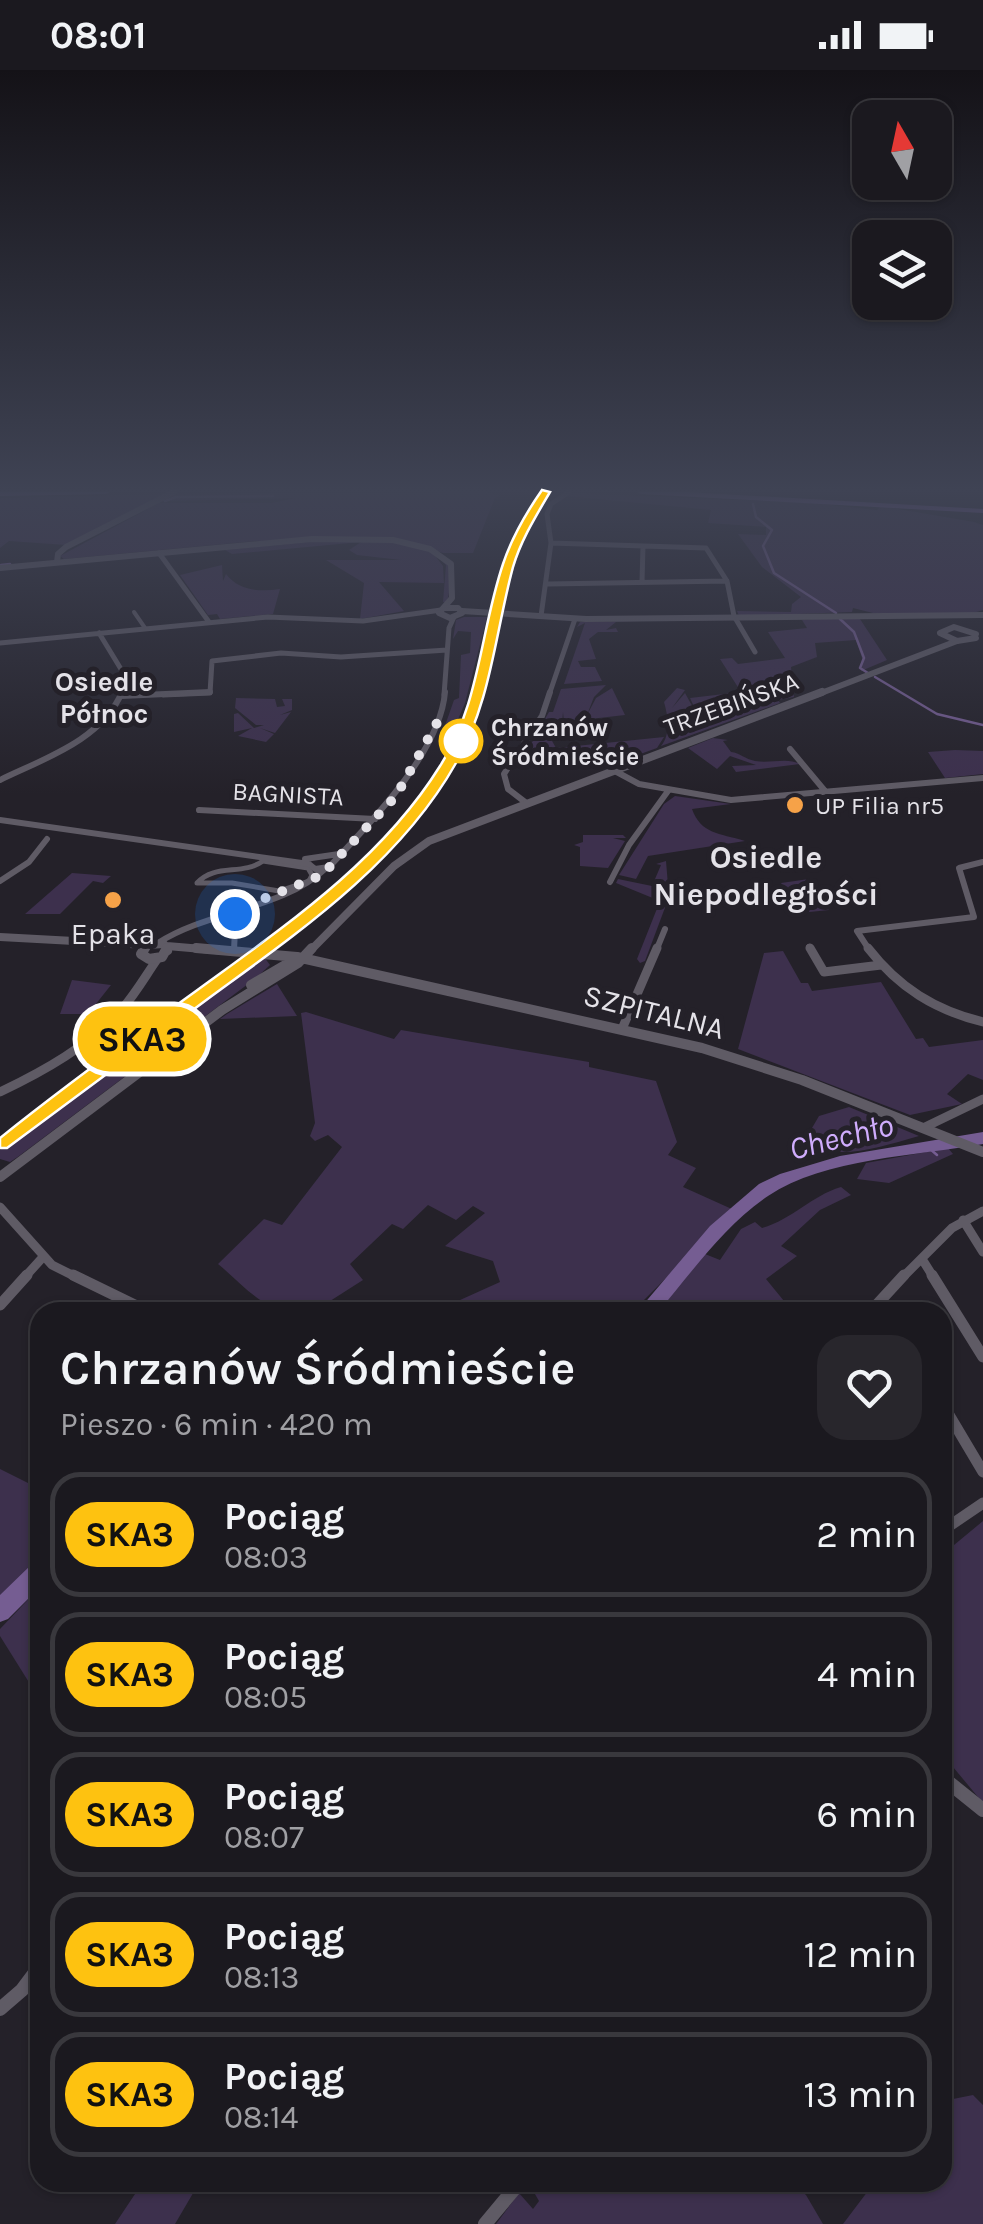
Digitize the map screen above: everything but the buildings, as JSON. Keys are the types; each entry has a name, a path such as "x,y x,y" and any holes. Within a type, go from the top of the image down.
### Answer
{"main road":[{"path":"452,593 443,612 576,619 843,614 983,616"},
{"path":"452,598 459,613"},
{"path":"947,628 964,628 981,635 959,641 941,635 947,628"}],"street":[{"path":"187,593 209,622"},
{"path":"541,616 546,593"},
{"path":"730,593 736,619 755,652"},
{"path":"134,612 145,628"},
{"path":"0,644 278,616 363,620 411,612 443,612 449,628 442,714 401,789 342,853 312,880 166,936 120,1011 94,1035 0,1089"},
{"path":"449,628 459,613"},
{"path":"525,802 508,789 504,774 542,716 576,619"},
{"path":"0,780 91,732 110,715 126,679 124,668 100,633"},
{"name":"TRZEBIŃSKA","path":"869,674 932,645 941,635"},
{"name":"TRZEBIŃSKA","path":"0,1177 222,1010 302,958 413,850 455,828 959,641"},
{"path":"121,696 210,694 212,661 280,653 342,657 447,650"},
{"path":"790,749 825,791"},
{"path":"613,770 633,782 668,791 731,800 983,778"},
{"path":"610,882 629,845 668,791"},
{"name":"BAGNISTA","path":"198,810 375,819"},
{"path":"0,820 312,864 328,863"},
{"path":"0,881 29,862 48,839"},
{"path":"263,862 292,864 308,868 312,875 309,880 278,891 232,883 197,884 212,870 261,866 263,862"},
{"path":"983,862 959,868 978,919 857,931 881,965 936,1010 983,1022"},
{"path":"312,864 312,880"},
{"path":"234,950 236,910"},
{"path":"622,1028 665,929"},
{"name":"SZPITALNA","path":"0,937 159,949 234,950 302,958 702,1048 802,1080 983,1152"},
{"path":"809,946 824,972 881,965"},
{"path":"140,982 146,958 141,952 159,949"},
{"path":"923,1128 935,1117 965,1109 983,1099"},
{"path":"0,1207 43,1257 80,1281 127,1302"},
{"path":"882,1301 962,1220 983,1211"},
{"path":"962,1220 983,1252"},
{"path":"0,1305 43,1257"},
{"path":"922,1259 949,1302"},
{"path":"952,1307 983,1357"},
{"path":"952,1420 983,1472"},
{"path":"952,1523 983,1503"},
{"path":"952,1785 983,1810"},
{"path":"0,2009 30,1979"},
{"path":"485,2224 512,2192"}],"shaded area":[{"path":"192,593 279,593 273,614 220,619 217,614 208,615"},
{"path":"363,593 388,593 404,611 360,619"},
{"path":"795,593 983,593 983,610 873,613 853,608 852,612 739,616 737,611 791,612 792,604 801,597"},
{"path":"858,616 887,660 861,671 862,658 856,640 815,643 817,657 791,667 794,697 661,746 667,730 664,702 677,688 685,690 672,708 685,693 702,724 690,698 741,692 720,659 732,658 738,664 785,658 768,632 807,628 802,620"},
{"path":"487,617 465,703 450,738 441,737 454,700 459,698 461,655 470,653 471,632 458,631 453,639 456,620"},
{"path":"643,621 616,622 606,630 616,628 618,632 598,632 589,639 596,659 578,661 581,667 595,667 602,681 564,684 585,623 577,627 580,622"},
{"path":"606,685 594,697 587,715 596,698 612,688 625,715 564,722 563,712 562,723 536,734 549,712 553,712 561,689"},
{"path":"236,698 275,699 277,707 285,706 282,699 292,699 292,710 280,715 291,712 275,733 260,728 274,734 266,742 238,736 252,728 234,732 234,714 238,713 254,728 264,725 256,725 235,708"},
{"path":"664,737 657,748 607,766 592,756 526,749 533,741 551,739 556,748"},
{"path":"713,738 728,740 723,741 731,752 751,760 800,764 736,772 732,766 756,765 730,756 717,769 688,748"},
{"path":"983,751 983,774 945,778 928,752"},
{"path":"675,796 731,804 692,809 706,828 745,841 648,856 636,879 619,875 664,804"},
{"path":"583,835 626,838 613,838 625,841 608,868 580,866 580,847 574,845 583,842"},
{"path":"666,861 669,897 645,961 640,963 637,959 660,901 616,883 618,879 652,886 661,865 656,864"},
{"path":"72,873 111,876 103,883 93,881 60,914 25,914"},
{"path":"809,879 829,910 800,913 781,883"},
{"path":"783,951 801,983 808,983 812,991 881,982 916,1039 923,1038 929,1047 983,1040 983,1080 968,1074 947,1094 962,1104 910,1115 738,1049 764,953"},
{"path":"264,957 270,965 256,978 19,1156 10,1162 0,1159 0,1150"},
{"path":"72,980 111,985 88,1014 60,1014"},
{"path":"277,984 297,1016 220,1019 227,1014"},
{"path":"301,1013 394,1039 401,1030 589,1062 589,1067 656,1081 677,1142 668,1155 696,1168 683,1187 734,1210 642,1302 456,1302 500,1282 493,1261 445,1246 485,1213 473,1206 456,1220 428,1205 403,1229 392,1224 350,1264 363,1280 329,1302 264,1302 218,1264 264,1219 282,1225 342,1147 328,1135 315,1141 310,1136 315,1123"},
{"path":"849,1107 919,1136 847,1152 802,1145 819,1116"},
{"path":"948,1148 953,1154 889,1183 857,1179 866,1163"},
{"path":"841,1187 851,1195 820,1210 781,1246 797,1256 766,1279 783,1302 663,1302 705,1254 720,1260 741,1229 755,1222 762,1228 773,1224"},
{"path":"0,1469 30,1484 30,1576 0,1606"},
{"path":"983,1521 983,1803 952,1766 952,1547"},
{"path":"30,1598 30,1684 0,1636 0,1629"},
{"path":"973,2095 983,2105 983,2224 843,2224 867,2192 952,2192 952,2099"},
{"path":"136,2192 194,2192 175,2224 115,2224"},
{"path":"534,2192 803,2192 823,2224 496,2224 519,2193 533,2209 539,2201"}],"waterway":[{"path":"804,593 836,613"},
{"path":"840,619 854,632 864,658 860,668 868,673"},
{"path":"875,677 937,714 983,725"},
{"name":"Chechło","path":"656,1302 717,1231 748,1202 786,1178 840,1162 983,1138"},
{"path":"929,1148 937,1155"},
{"name":"Chechło","path":"0,1611 30,1581"}],"railway":[{"path":"0,1143 297,926 400,832 454,756 469,724 505,593"}],"train":[{"name":"SKA3","path":"0,1143 295,927 350,880 407,822 447,766 468,728 501,593"}],"place":[{"name":"Chrzanów Śródmieście","path":"461,741"},
{"name":"UP Filia nr5","path":"795,805"},
{"name":"Epaka","path":"113,900"}],"district":[{"name":"Osiedle Północ","path":"104,697"},
{"name":"Osiedle Niepodległości","path":"766,876"}],"route":[{"path":"235,914 236,910 322,875 396,796 437,723 461,741"}]}
